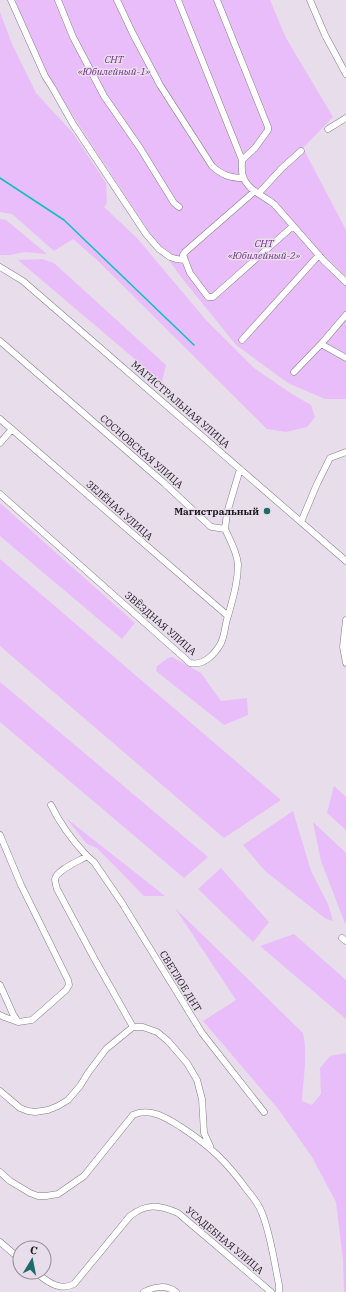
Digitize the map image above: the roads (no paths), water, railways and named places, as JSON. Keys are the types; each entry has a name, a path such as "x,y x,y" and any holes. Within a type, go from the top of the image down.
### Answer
{"street":[{"path":"11,0 45,76 73,124 146,234 159,249 176,259 185,260"},
{"path":"58,0 73,37 104,96 140,148 174,204 179,207"},
{"path":"117,0 160,85 212,166 218,171 233,178 243,178"},
{"path":"178,0 242,160 243,178 257,192 274,204 319,255 346,282"},
{"path":"217,0 268,127 268,130 255,148 242,160"},
{"path":"310,0 326,36 346,74"},
{"path":"328,129 346,118"},
{"path":"293,226 213,298 208,297 190,273 183,255 184,252 257,192 301,152"},
{"path":"242,340 319,255"},
{"name":"МАГИСТРАЛЬНАЯ УЛИЦА","path":"0,267 23,281 346,560"},
{"path":"294,372 346,315"},
{"name":"СОСНОВСКАЯ УЛИЦА","path":"0,341 164,483 210,526 225,529"},
{"path":"321,344 346,358"},
{"name":"ЗЕЛЁНАЯ УЛИЦА","path":"0,419 228,616"},
{"path":"0,443 12,429"},
{"path":"301,522 330,458 346,452"},
{"path":"225,529 227,512 240,469"},
{"name":"ЗВЁЗДНАЯ УЛИЦА","path":"0,494 190,663 200,664 211,657 221,642 234,594 238,575 238,562 235,551 225,529"},
{"path":"346,620 343,647 346,663"},
{"name":"СВЕТЛОЕ ДНТ","path":"51,805 58,820 76,844 94,862 122,903 202,1033 264,1112"},
{"path":"0,835 21,886 68,980 69,985 66,990 32,1020 18,1022 4,1018 0,1015"},
{"path":"87,856 58,873 55,878 55,883 94,958 133,1027"},
{"path":"0,985 18,1022"},
{"path":"0,1091 20,1108 28,1111 48,1110 58,1106 68,1100 80,1086 106,1049 133,1027 143,1028 157,1032 168,1041 188,1063 197,1080 202,1099 204,1133 210,1146"},
{"path":"0,1172 10,1181 30,1193 42,1196 58,1194 84,1176 133,1115 142,1112 153,1113 172,1122 210,1146 239,1178 256,1201 262,1212 273,1255 279,1292"},
{"name":"УСАДЕБНАЯ УЛИЦА","path":"47,1280 56,1286 69,1287 74,1284 130,1216 141,1209 155,1206 166,1208 178,1213 271,1292"},
{"path":"0,1242 12,1252"},
{"path":"144,1292 166,1287 176,1292"}],"waterway":[{"path":"0,178 64,220 194,345"}],"place":[{"name":"Магистральный","path":"267,511"}],"park label":[{"name":"СНТ «Юбилейный-1»","path":"114,64"},
{"name":"СНТ «Юбилейный-2»","path":"264,248"}]}
